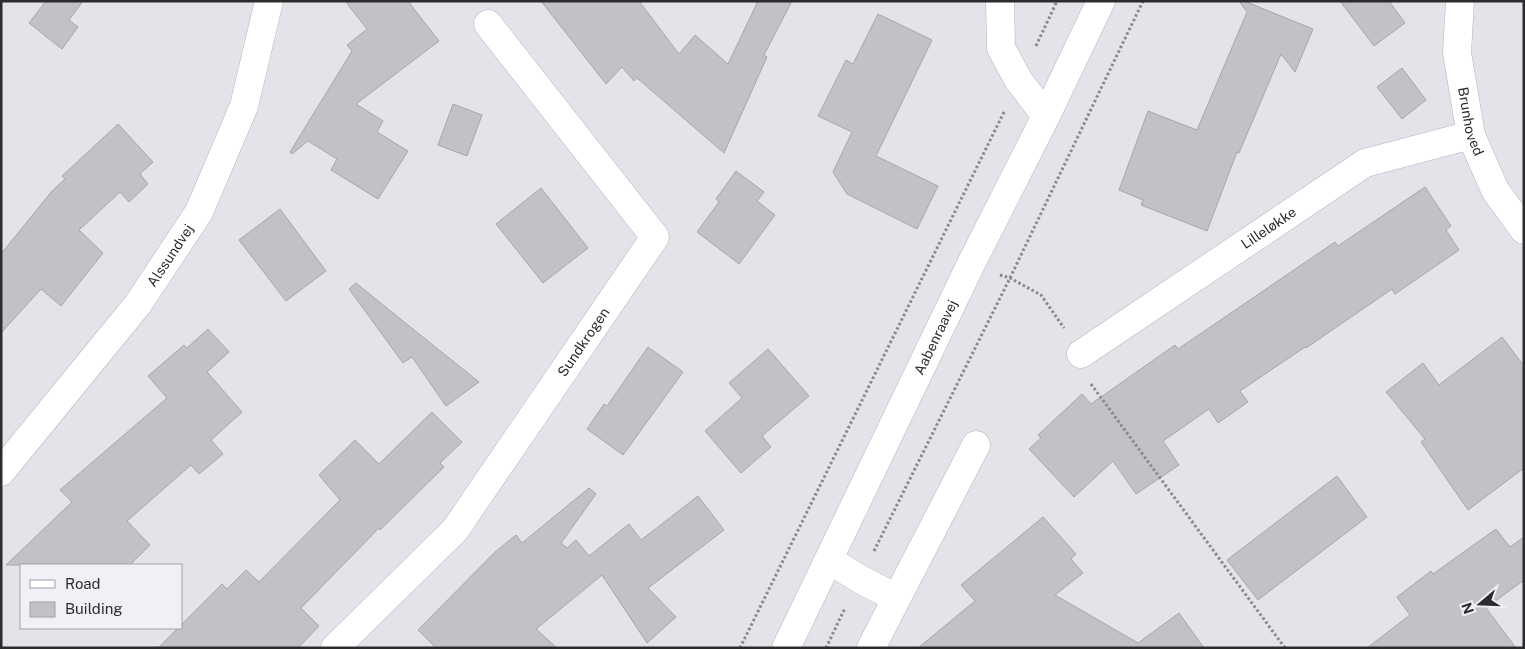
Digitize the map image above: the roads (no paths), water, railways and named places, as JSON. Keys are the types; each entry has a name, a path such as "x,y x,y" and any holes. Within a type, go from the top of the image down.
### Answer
{"street":[{"name":"Alssundvej","path":"1,472 138,304 199,212 244,106 269,1"},
{"path":"1000,1 1000,48 1019,81 1046,116"},
{"name":"Aabenraavej","path":"786,648 970,266 1046,116 1101,1"},
{"name":"Brunhoved","path":"1460,1 1457,54 1471,135 1495,190 1524,230"},
{"name":"Sundkrogen","path":"335,648 455,530 654,237 488,24"},
{"name":"Lilleløkke","path":"1081,354 1365,163 1471,135"},
{"path":"871,648 976,445"},
{"path":"829,560 896,598"}]}
